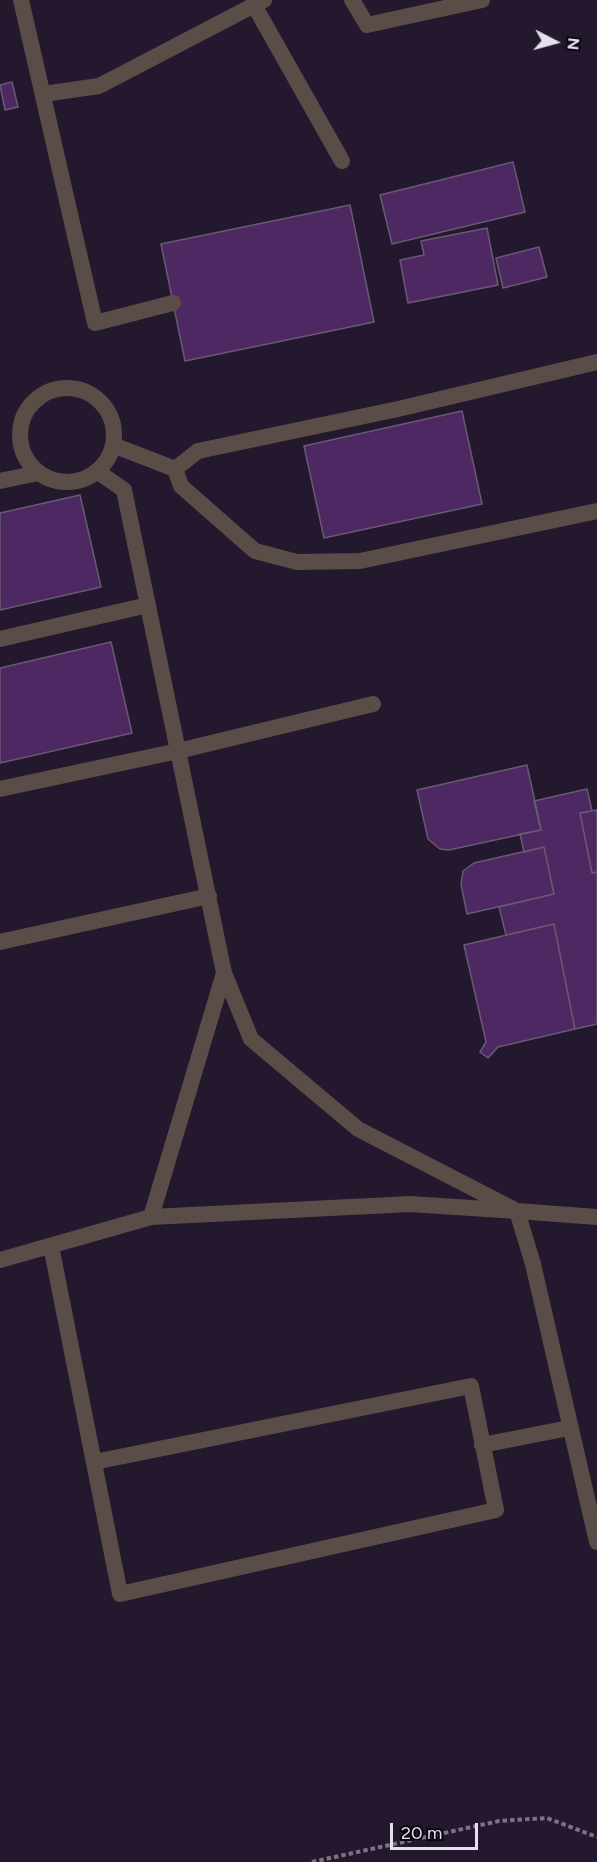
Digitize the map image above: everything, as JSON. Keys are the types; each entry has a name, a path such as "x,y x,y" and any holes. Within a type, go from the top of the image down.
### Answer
{"lane":[{"path":"21,0 95,323 173,303"},
{"path":"352,0 367,25 482,0"},
{"path":"44,94 99,86 259,2 342,161"},
{"path":"175,469 198,451 398,409 597,362"},
{"path":"74,387 88,392 101,402 110,415 114,429 113,445 107,459 97,471 83,479 68,482 52,480 38,473 27,461 21,447 20,431 27,409 44,393 58,388 74,387"},
{"path":"113,445 175,469 181,486 255,551 297,562 360,561 597,511"},
{"path":"97,471 124,490 224,973 251,1039 358,1129 517,1211 533,1263 569,1428 597,1542"},
{"path":"0,481 38,473"},
{"path":"0,639 148,605"},
{"path":"0,789 178,751 373,704"},
{"path":"0,942 209,896"},
{"path":"151,1217 224,973"},
{"path":"0,1260 151,1217 410,1204 597,1217"},
{"path":"51,1246 120,1594 495,1510 471,1386 94,1462"},
{"path":"483,1445 569,1428"}],"path":[{"path":"312,1862 499,1821 547,1818 597,1837"}],"building":[{"path":"12,82 18,107 5,110 0,85"},
{"path":"513,162 525,212 392,244 380,195"},
{"path":"350,205 374,322 185,361 161,244"},
{"path":"487,228 498,285 408,303 400,260 424,255 421,241"},
{"path":"539,247 547,277 503,288 496,258"},
{"path":"462,411 482,504 324,538 304,446"},
{"path":"80,495 101,587 0,610 0,513"},
{"path":"111,642 132,733 0,763 0,668"},
{"path":"527,765 541,830 449,850 440,849 428,839 417,790"},
{"path":"587,789 592,811 580,813 592,873 597,872 597,1024 575,1029 554,924 506,935 499,907 554,894 544,847 524,852 520,834 541,830 534,801"},
{"path":"597,810 597,872 592,873 580,813"},
{"path":"544,847 554,894 467,914 461,884 463,871 474,863"},
{"path":"554,924 575,1029 498,1047 488,1058 480,1052 486,1042 464,945"}]}
